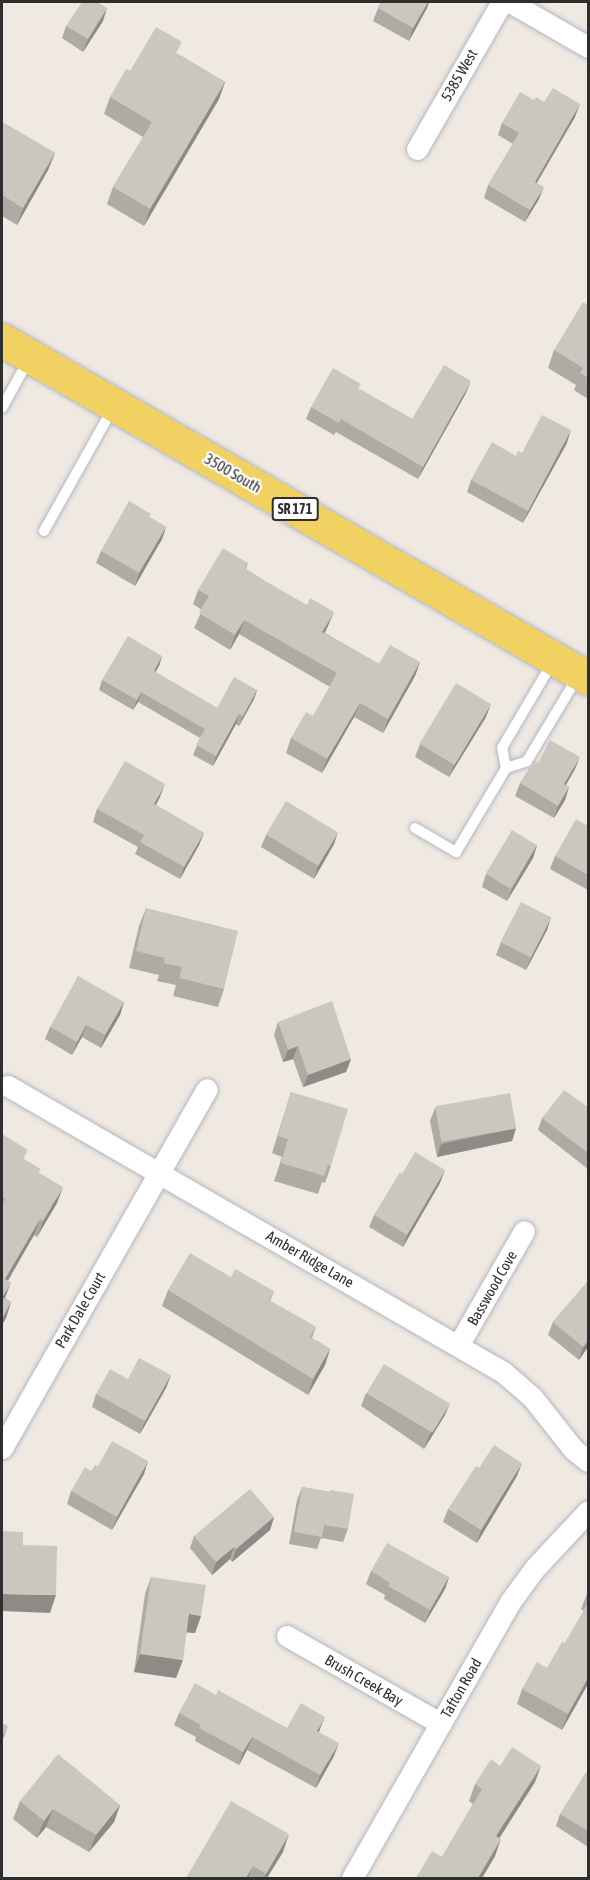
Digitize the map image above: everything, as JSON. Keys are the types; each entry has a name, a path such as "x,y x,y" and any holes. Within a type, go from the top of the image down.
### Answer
{"main road":[{"name":"3500 South","path":"2,340 574,669"}],"street":[{"name":"5385 West","path":"417,149 502,2"},
{"path":"510,2 588,46"},
{"name":"Amber Ridge Lane","path":"8,1086 459,1344 518,1383 573,1449 588,1461"},
{"name":"Park Dale Court","path":"2,1448 207,1089"},
{"name":"Basswood Cove","path":"459,1344 524,1231"},
{"name":"Tafton Road","path":"352,1878 523,1583 588,1510"},
{"name":"Brush Creek Bay","path":"287,1636 441,1724"}],"lane":[{"path":"2,408 31,357"},
{"path":"44,531 115,405"},
{"path":"506,768 502,748 574,669"},
{"path":"415,828 456,852 506,768 526,761 574,669"}],"building":[{"path":"82,2 97,2 107,8 88,39 66,26"},
{"path":"381,2 428,2 413,28 378,8"},
{"path":"156,27 182,42 176,53 225,82 150,209 113,187 152,122 110,97 126,69 130,71"},
{"path":"553,88 580,104 535,182 544,187 530,210 488,185 519,133 502,123 520,92 534,100 536,97 544,102"},
{"path":"2,122 55,153 23,208 2,195"},
{"path":"583,302 588,305 588,378 580,373 583,368 554,350"},
{"path":"444,365 471,381 423,467 341,419 339,423 311,407 333,368 361,384 358,388 412,419"},
{"path":"542,415 571,430 528,511 471,480 492,442 516,456 518,451 522,453"},
{"path":"129,501 151,514 149,517 166,527 139,573 101,551"},
{"path":"223,548 248,563 245,568 267,582 307,605 310,598 334,612 322,632 379,664 390,645 420,662 388,719 360,703 327,759 291,738 306,712 313,716 337,673 244,620 235,635 199,613 209,596 198,590"},
{"path":"128,636 162,656 154,671 217,708 234,677 257,690 243,716 239,714 216,756 196,745 205,729 141,692 137,700 102,680"},
{"path":"456,683 491,704 455,765 419,744"},
{"path":"550,740 580,757 564,784 569,787 558,806 520,783 534,760 538,763"},
{"path":"125,761 165,784 154,804 204,833 184,867 140,842 144,835 97,809"},
{"path":"286,801 338,832 318,866 266,834"},
{"path":"576,819 588,826 588,875 555,856"},
{"path":"512,830 537,845 511,889 486,874"},
{"path":"521,902 551,917 531,958 501,942"},
{"path":"146,908 238,931 224,989 179,978 182,967 164,963 165,958 136,951"},
{"path":"78,976 124,1002 105,1035 86,1025 77,1042 50,1027"},
{"path":"332,1001 351,1059 308,1075 298,1046 288,1050 278,1022"},
{"path":"564,1090 588,1107 588,1153 542,1118"},
{"path":"291,1092 348,1109 331,1166 328,1165 324,1176 281,1163 288,1139 278,1136"},
{"path":"510,1093 516,1128 441,1142 435,1106"},
{"path":"2,1134 28,1150 23,1159 40,1169 38,1172 63,1187 43,1221 40,1219 5,1279 11,1282 2,1297 2,1205 5,1199 2,1197"},
{"path":"415,1152 445,1170 407,1235 374,1215"},
{"path":"190,1253 231,1277 235,1269 274,1291 269,1300 316,1327 310,1337 330,1349 313,1379 168,1290"},
{"path":"588,1281 588,1341 583,1347 553,1322"},
{"path":"2,1297 11,1302 2,1319"},
{"path":"139,1358 171,1375 145,1421 96,1394 110,1369 128,1379"},
{"path":"384,1364 450,1404 432,1433 366,1393"},
{"path":"112,1441 148,1461 117,1517 71,1491 85,1467 91,1471 95,1465 98,1466"},
{"path":"494,1445 522,1463 481,1530 448,1509 476,1466 479,1468"},
{"path":"302,1487 354,1494 348,1529 324,1525 322,1537 294,1532"},
{"path":"250,1489 274,1517 236,1549 234,1547 216,1562 194,1536"},
{"path":"2,1531 23,1532 23,1545 57,1546 56,1595 2,1594"},
{"path":"387,1543 449,1577 430,1610 388,1586 390,1583 371,1571"},
{"path":"151,1577 206,1585 201,1616 189,1614 183,1660 140,1654"},
{"path":"588,1603 588,1678 568,1714 522,1689 537,1662 547,1668 562,1642 565,1643"},
{"path":"195,1683 216,1695 218,1690 287,1728 301,1703 325,1717 317,1731 339,1743 320,1775 252,1737 243,1752 199,1728 201,1725 179,1713"},
{"path":"2,1723 8,1726 2,1737"},
{"path":"512,1747 541,1766 496,1836 501,1839 478,1878 416,1878 432,1851 442,1857 482,1789 475,1784 491,1759 500,1766"},
{"path":"58,1754 120,1805 96,1835 53,1809 44,1821 20,1801"},
{"path":"586,1772 588,1774 588,1831 560,1814"},
{"path":"231,1801 289,1834 266,1874 253,1866 246,1878 186,1878"}]}
